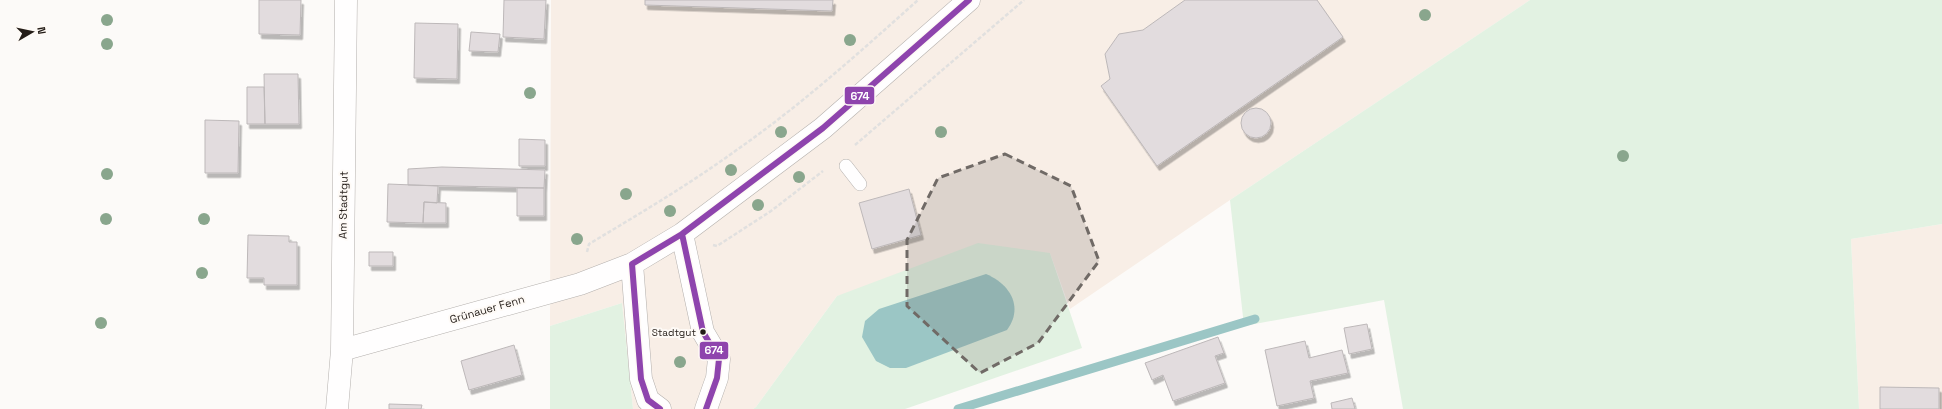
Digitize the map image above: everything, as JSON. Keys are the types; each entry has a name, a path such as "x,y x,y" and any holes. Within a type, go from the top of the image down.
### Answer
{"street":[{"name":"Am Stadtgut","path":"337,409 342,350 346,0"},
{"name":"Grünauer Fenn","path":"342,350 580,284 632,264 682,234 823,128 969,0"},
{"path":"682,234 703,332 719,359 717,378 706,409"},
{"path":"632,264 641,379 648,400 660,409"}],"lane":[{"path":"846,166 860,184"}],"path":[{"path":"580,284 589,244 676,192 739,149 824,81 918,0"},
{"path":"853,147 1024,0"},
{"path":"682,234 717,246 771,212 829,166"}],"highlighted area":[{"path":"1005,154 1071,186 1099,261 1038,343 980,373 907,306 907,240 938,178"}],"shaded area":[{"path":"551,0 1530,0 1230,200 1070,309 1050,253 837,296 756,407 753,409 633,409 622,303 550,326"},
{"path":"1942,224 1942,409 1859,409 1851,239"}],"green space":[{"path":"1530,0 1942,0 1942,224 1851,239 1859,409 1403,409 1384,300 1244,326 1230,200"},
{"path":"978,243 1050,253 1082,348 905,409 753,409 756,407 837,296"},
{"path":"622,303 633,409 550,409 550,326"}],"water":[{"path":"986,274 1002,284 1012,297 1014,313 1007,330 906,368 890,368 876,361 862,337 865,321 879,309"}],"building":[{"path":"259,0 301,0 300,35 259,34"},
{"path":"504,0 546,0 544,39 503,37"},
{"path":"645,0 833,0 832,11 645,5"},
{"path":"1185,0 1317,0 1343,37 1157,166 1101,86 1110,79 1105,54 1119,34 1143,30"},
{"path":"415,23 458,24 457,79 414,78"},
{"path":"471,32 500,34 498,52 469,51"},
{"path":"264,74 298,74 299,124 265,124"},
{"path":"247,87 264,87 265,124 247,124"},
{"path":"1256,108 1262,109 1270,117 1270,129 1262,137 1256,138 1250,137 1242,129 1241,123 1242,117 1250,109"},
{"path":"205,120 239,121 238,173 205,173"},
{"path":"519,139 545,140 545,166 519,166"},
{"path":"442,167 545,170 544,188 408,185 408,169"},
{"path":"388,184 438,186 437,203 424,202 423,223 387,222"},
{"path":"517,188 544,188 544,216 517,216"},
{"path":"909,189 921,235 872,249 859,203"},
{"path":"424,202 446,203 446,223 423,223"},
{"path":"248,235 289,236 289,242 297,242 297,285 264,285 264,278 247,278"},
{"path":"369,252 393,252 393,266 369,266"},
{"path":"1367,324 1372,349 1349,354 1344,328"},
{"path":"1218,337 1224,353 1215,356 1225,383 1173,401 1163,375 1152,380 1145,363"},
{"path":"1305,341 1309,358 1342,350 1348,373 1310,381 1314,398 1277,406 1265,350"},
{"path":"514,345 522,375 469,390 461,361"},
{"path":"1880,387 1939,388 1939,409 1880,409"},
{"path":"1352,398 1355,409 1332,409 1331,403"},
{"path":"389,404 422,405 421,409 389,409"}],"waterway":[{"path":"958,409 1255,319"}],"transit line":[{"name":"674","path":"660,409 648,400 641,379 632,264 682,234 823,128 969,0"},
{"name":"674","path":"682,234 703,332 719,359 717,378 706,409"}],"place":[{"name":"Stadtgut","path":"703,332"}]}
